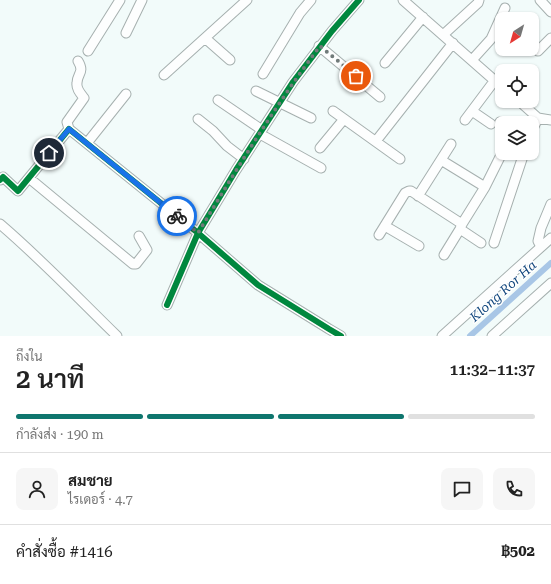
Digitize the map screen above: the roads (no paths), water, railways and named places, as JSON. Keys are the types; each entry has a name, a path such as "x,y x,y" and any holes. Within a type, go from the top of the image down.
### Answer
{"street":[{"path":"88,51 120,0"},
{"path":"126,33 142,0"},
{"path":"164,75 247,0"},
{"path":"263,74 300,13 311,0"},
{"path":"167,305 198,233 244,159 293,82 320,46 359,0"},
{"path":"403,0 495,80 465,120"},
{"path":"443,35 463,18 478,3 479,0"},
{"path":"540,0 551,12"},
{"path":"472,60 491,39 505,8"},
{"path":"385,63 423,17"},
{"path":"204,38 230,60"},
{"path":"539,50 551,38"},
{"path":"376,141 453,43"},
{"path":"320,46 380,96"},
{"path":"78,61 81,70 77,85 79,92 84,98 67,122 69,129 198,233 258,285 341,336"},
{"path":"256,91 311,118"},
{"path":"87,143 126,94"},
{"path":"218,100 261,132 321,168"},
{"path":"527,108 536,116"},
{"path":"333,111 400,159"},
{"path":"472,111 495,122"},
{"path":"539,118 551,120"},
{"path":"198,119 213,131 227,146 244,159"},
{"path":"320,148 344,119"},
{"path":"0,180 3,177 18,191 69,129"},
{"path":"418,196 451,144"},
{"path":"441,160 485,187"},
{"path":"444,255 485,187 498,160"},
{"path":"494,243 522,160"},
{"path":"29,178 133,264 136,264 146,250 138,236"},
{"path":"379,235 405,193 411,191 481,243"},
{"path":"541,247 538,241 541,228 551,204"},
{"path":"0,224 30,250 117,336"},
{"path":"385,226 419,246"},
{"path":"442,336 551,238"},
{"path":"492,336 551,283"}],"waterway":[{"name":"Klong Ror Ha","path":"470,336 551,263"}]}
